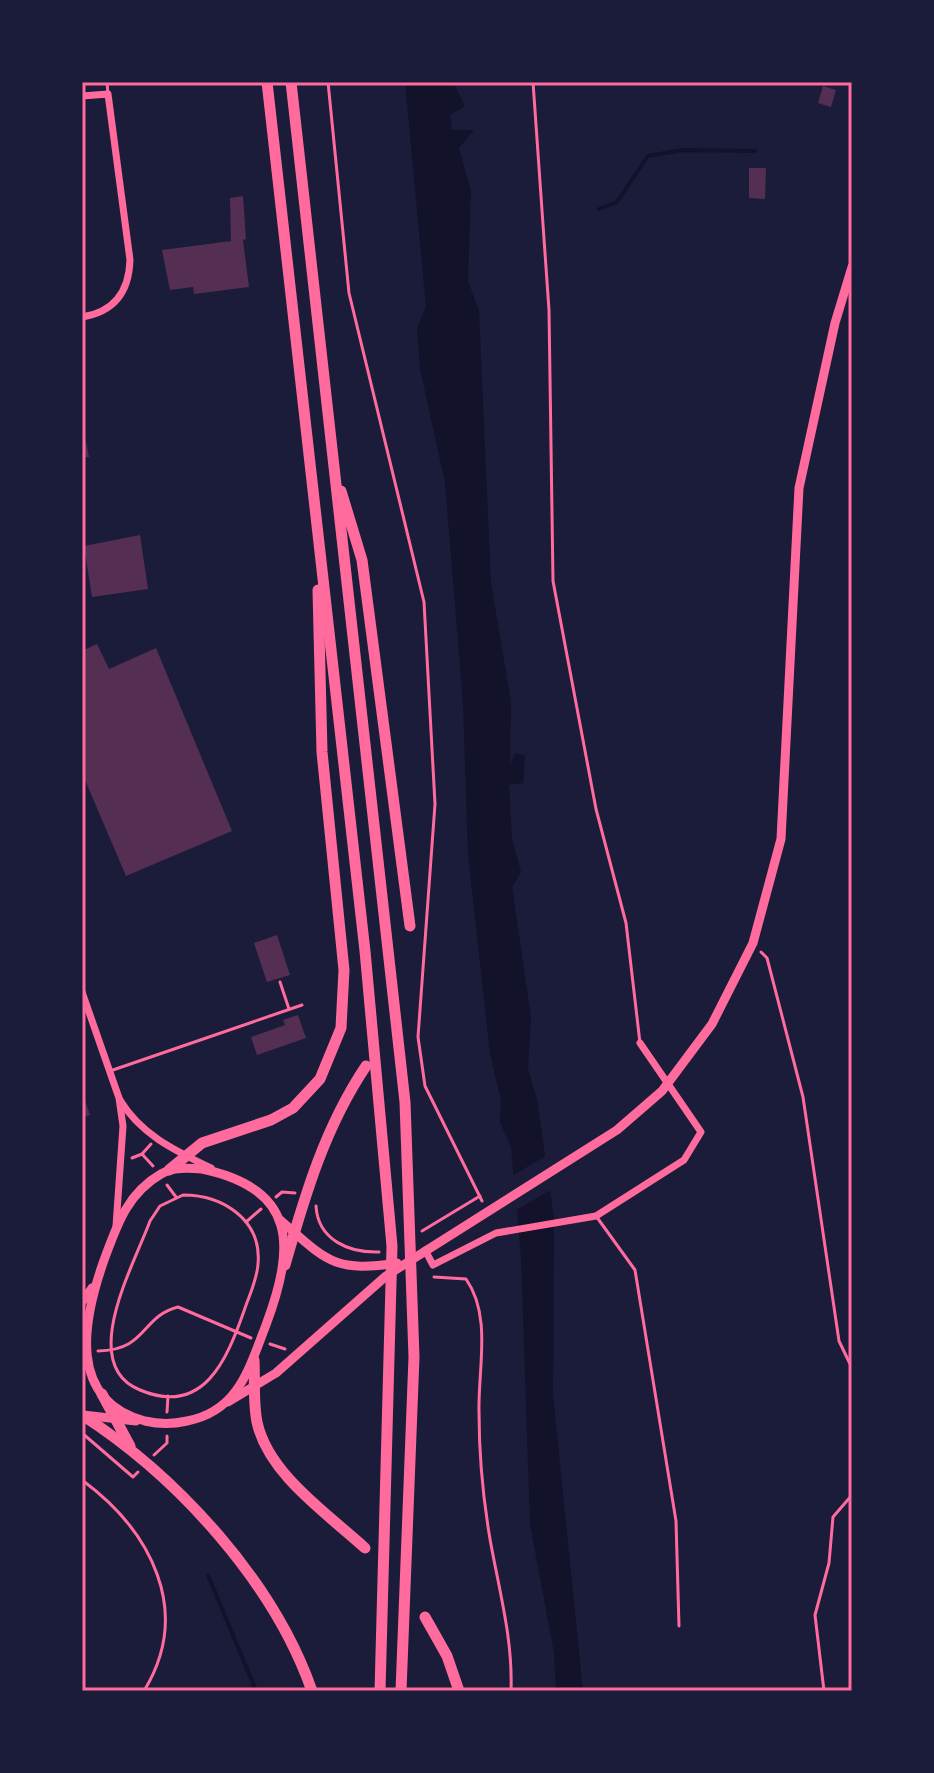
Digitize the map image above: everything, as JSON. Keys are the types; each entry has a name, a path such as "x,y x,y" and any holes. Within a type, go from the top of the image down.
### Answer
{"main road":[{"path":"267,82 365,951 392,1246 380,1691"},
{"path":"291,82 405,1102 414,1357 401,1691"},
{"path":"82,1415 147,1422 177,1423 199,1419 276,1373 369,1290 408,1262 617,1130 662,1091 712,1024 753,943 781,839 799,488 835,323 852,267"},
{"path":"334,468 362,560 410,926"},
{"path":"133,1451 92,1377 85,1353 88,1319 98,1278 116,1226 130,1200 202,1143 264,1122 293,1108 320,1079 341,1028 343,959 322,752 316,617 320,561"},
{"path":"228,1402 242,1386 254,1360 329,1131 366,1066"},
{"path":"169,1170 193,1168 229,1174 256,1191 275,1216 294,1233 320,1254 342,1266 369,1268 408,1262"},
{"path":"275,1216 286,1248 285,1265"},
{"path":"82,1302 98,1278"},
{"path":"254,1360 257,1422 269,1451 288,1474 365,1548"},
{"path":"102,1394 117,1408 147,1422"},
{"path":"82,1415 133,1451 211,1528 254,1578 296,1651 312,1691"},
{"path":"425,1617 447,1656 459,1691"}],"street":[{"path":"82,96 108,94 130,272 127,285 111,308 82,317"},
{"path":"82,992 119,1098 124,1138 116,1226"},
{"path":"425,1250 433,1265 496,1233 596,1216 684,1160 701,1132 640,1043"},
{"path":"119,1098 141,1126 186,1156 219,1173"}],"lane":[{"path":"107,82 108,94"},
{"path":"533,82 549,310 553,581 596,809 626,923 640,1043"},
{"path":"280,982 289,1009"},
{"path":"110,1071 302,1005"},
{"path":"596,1216 635,1270 676,1521 679,1626"}],"path":[{"path":"328,82 349,293 424,602 435,804 418,1037 425,1086 475,1181 486,1212"},
{"path":"753,943 767,958 803,1097 839,1341 852,1368"},
{"path":"130,1158 142,1154 151,1145"},
{"path":"142,1154 150,1161"},
{"path":"170,1188 176,1197"},
{"path":"282,1192 296,1193"},
{"path":"193,1195 218,1201 246,1222 257,1243 258,1264 236,1334 213,1378 188,1393 168,1396 130,1386 113,1366 109,1351 115,1318 150,1221 160,1206 176,1197 193,1195"},
{"path":"246,1222 254,1214"},
{"path":"433,1265 434,1279 466,1279 475,1292 482,1324 479,1415 489,1534 511,1640 511,1691"},
{"path":"99,1350 109,1351 132,1345 158,1316 178,1307 203,1315 236,1334 246,1336"},
{"path":"275,1346 284,1349 295,1341"},
{"path":"168,1396 168,1405"},
{"path":"82,1433 133,1477 136,1474"},
{"path":"156,1454 167,1440"},
{"path":"82,1480 127,1523 148,1552 163,1583 162,1643 158,1664 144,1691"},
{"path":"824,1691 815,1615 829,1563 833,1517 852,1495"}],"shaded area":[{"path":"405,82 453,82 465,106 450,115 452,130 474,130 459,148 471,191 468,281 479,311 491,583 511,702 510,764 516,753 525,756 523,783 509,785 512,839 521,872 512,887 531,1017 528,1069 537,1099 554,1218 553,1395 583,1691 556,1691 554,1653 530,1524 521,1257 511,1147 500,1122 501,1100 490,1054 468,855 463,703 445,483 420,368 417,328 426,307"}],"pier":[{"path":"549,1154 554,1188 513,1212 510,1177"}],"building":[{"path":"823,86 836,90 831,107 818,103"},
{"path":"749,168 766,168 765,199 749,198"},
{"path":"243,196 246,239 243,240 249,287 194,294 193,287 170,290 162,250 231,241 230,198"},
{"path":"82,423 89,457 82,458"},
{"path":"140,535 148,589 92,597 84,546"},
{"path":"97,644 109,669 156,648 232,831 126,876 82,773 82,651"},
{"path":"277,935 290,975 267,982 254,943"},
{"path":"298,1015 306,1038 257,1055 251,1037 285,1025 283,1020"},
{"path":"82,1092 90,1115 82,1117"}],"waterway":[{"path":"599,209 617,202 648,156 683,150 755,151"},
{"path":"208,1575 256,1691"}]}
